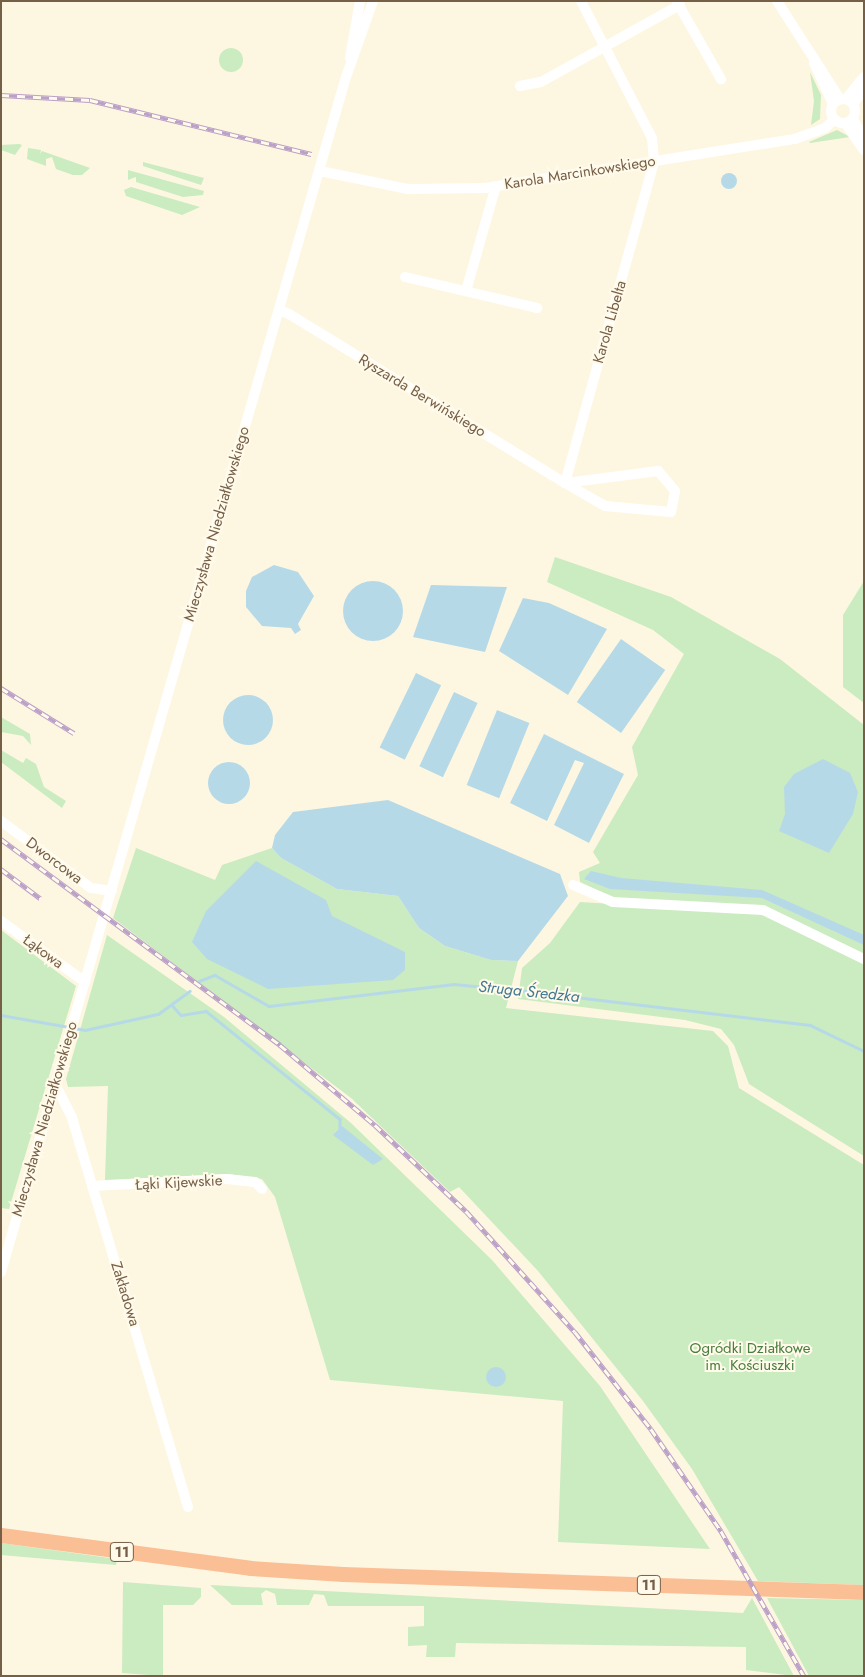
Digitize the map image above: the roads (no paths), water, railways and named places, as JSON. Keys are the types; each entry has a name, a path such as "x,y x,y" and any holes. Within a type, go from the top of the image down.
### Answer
{"highway":[{"name":"11","path":"1,1535 324,1573 864,1592"}],"street":[{"name":"Mieczysława Niedziałkowskiego","path":"349,67 360,1"},
{"name":"Mieczysława Niedziałkowskiego","path":"1,1272 349,67 373,1"},
{"path":"581,1 652,138 654,161"},
{"path":"777,1 814,62 843,101 844,120 864,150"},
{"path":"520,86 540,82 678,3 721,79"},
{"path":"864,77 843,101 844,120 864,138"},
{"path":"843,101 864,89"},
{"name":"Karola Marcinkowskiego","path":"320,172 408,188 496,186 796,140 844,120"},
{"name":"Karola Libelta","path":"565,483 654,161"},
{"path":"466,291 496,186"},
{"path":"405,277 536,308"},
{"name":"Ryszarda Berwińskiego","path":"279,310 565,483 605,506 671,512 675,491 658,471 565,483"},
{"name":"Dworcowa","path":"1,821 91,888 112,891"},
{"path":"573,885 613,902 764,910 864,959"},
{"name":"Łąkowa","path":"1,921 85,982"},
{"name":"Zakładowa","path":"55,1084 72,1118 188,1507"},
{"name":"Łąki Kijewskie","path":"92,1186 227,1180 255,1182 262,1189"}],"water":[{"path":"729,173 737,181 729,189 721,181"},
{"path":"274,565 298,572 314,596 298,624 301,630 295,634 291,628 262,626 246,607 246,591 252,577"},
{"path":"367,581 379,581 390,586 398,594 403,605 401,623 390,636 379,641 367,641 356,636 348,628 343,617 343,605 348,594 356,586"},
{"path":"431,585 507,587 485,652 413,637"},
{"path":"523,598 549,603 607,629 568,695 499,651"},
{"path":"621,639 665,670 621,733 577,702"},
{"path":"416,673 441,685 405,760 380,748"},
{"path":"454,692 478,703 443,777 419,766"},
{"path":"243,695 253,695 266,702 273,715 273,725 266,738 253,745 243,745 234,741 227,734 223,725 223,715 227,706 234,699"},
{"path":"497,710 529,723 499,798 467,785"},
{"path":"544,734 624,774 589,843 554,825 584,763 575,760 547,821 510,803"},
{"path":"823,759 850,773 858,792 853,814 829,853 779,831 785,814 784,787 794,774"},
{"path":"229,762 244,768 250,783 244,798 229,804 214,798 208,783 214,768"},
{"path":"388,800 560,874 568,896 518,961 491,960 445,946 419,928 398,896 337,889 281,858 272,848 275,835 293,812"},
{"path":"256,861 326,900 332,916 405,952 405,970 393,980 268,989 207,959 192,942 206,911"},
{"path":"591,871 621,878 762,890 864,935 864,945 762,898 610,889 584,879"},
{"path":"342,1126 383,1159 373,1165 333,1135"},
{"path":"496,1367 503,1370 506,1377 503,1384 496,1387 489,1384 486,1377 489,1370"}],"waterway":[{"name":"Struga Średzka","path":"199,981 215,975 269,1006 454,984 525,991 810,1025 864,1051"},
{"name":"Struga Średzka","path":"74,1028 85,1030 158,1014 190,991"},
{"path":"172,1005 181,1015 206,1011 340,1119 340,1128"},
{"name":"Struga Średzka","path":"1,1015 69,1027"}],"railway":[{"path":"1,95 90,100 311,154"},
{"path":"1,688 74,733"},
{"path":"1,839 280,1045 375,1125 466,1211 575,1332 651,1429 721,1531 804,1676"},
{"path":"1,869 40,898"}],"park label":[{"name":"Ogródki Działkowe im. Kościuszki","path":"750,1356"}]}
